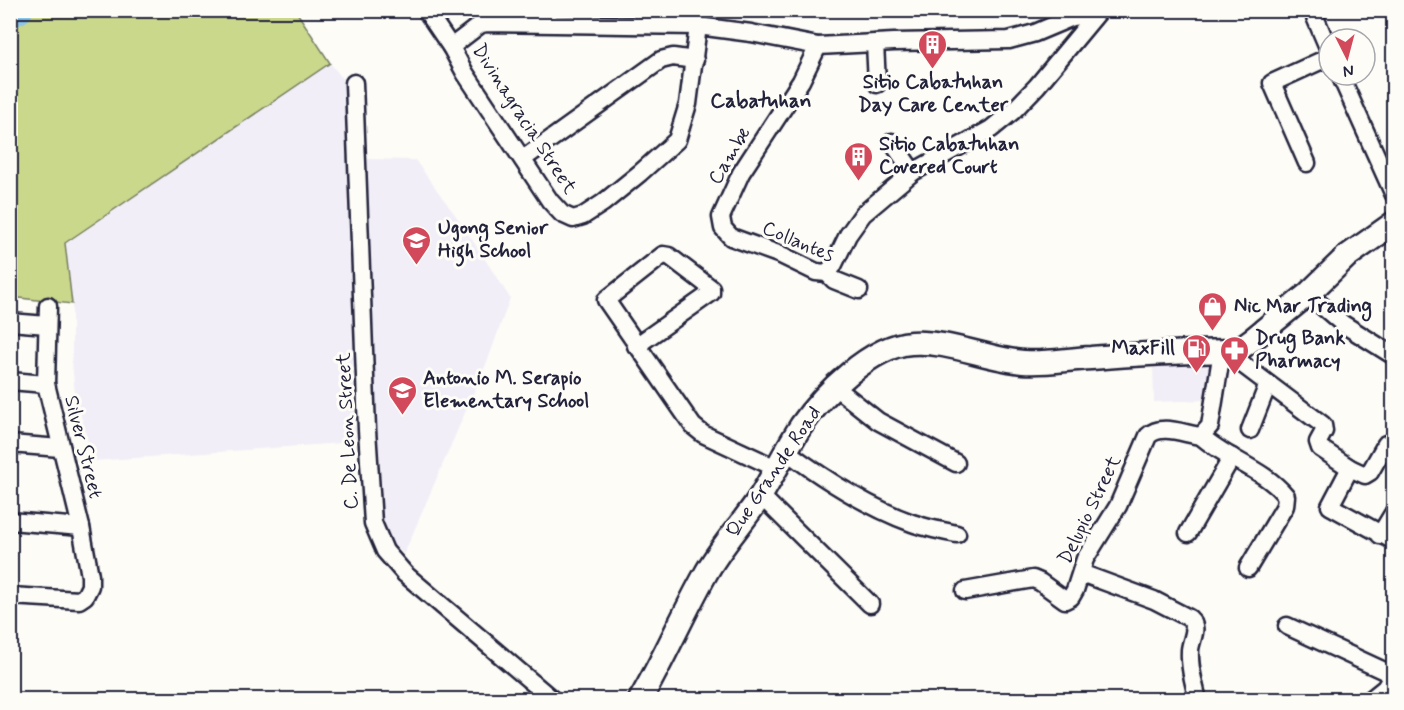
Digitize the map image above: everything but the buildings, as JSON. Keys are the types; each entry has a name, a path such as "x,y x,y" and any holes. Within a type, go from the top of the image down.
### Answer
{"main road":[{"path":"1226,351 1242,347 1308,294 1346,257 1394,223"},
{"name":"Que Grande Road","path":"640,699 709,568 760,495 802,424 835,387 868,359 892,347 911,343 936,345 1023,362 1226,351"}],"street":[{"name":"Divinagracia Street","path":"426,10 550,201 562,214 573,219 583,216 603,203 677,140 688,104 698,26"},
{"path":"1312,10 1319,27"},
{"path":"451,47 481,24 487,23 698,26 751,33 818,46 1009,40 1035,33 1073,16 1097,14"},
{"path":"827,273 833,266 848,235 863,214 913,172 991,129 1013,111 1097,14"},
{"path":"875,43 877,84"},
{"name":"Cambe","path":"723,228 721,217 741,173 795,89 818,46"},
{"path":"523,159 661,60 673,57 695,60"},
{"path":"1307,164 1272,83 1317,62"},
{"name":"C. De Leon Street","path":"354,83 367,430 373,523 385,551 405,574 552,699"},
{"path":"1345,87 1394,195"},
{"path":"892,142 913,172"},
{"name":"Collantes","path":"723,228 731,237 781,255 816,272 827,273 834,280 859,290"},
{"path":"636,345 711,293 711,288 673,258 663,255 606,300 636,345 693,426 703,434 781,459 911,522 957,534"},
{"path":"1308,294 1343,324 1394,356"},
{"name":"Silver Street","path":"10,596 72,601 85,596 90,586 81,527 46,384 48,306"},
{"path":"10,322 46,326"},
{"path":"1248,568 1285,506 1286,495 1275,485 1212,446 1201,436 1210,426 1226,351 1323,425 1324,431 1318,442 1320,448 1350,468 1365,475 1370,472 1386,444"},
{"path":"10,381 46,384"},
{"path":"1250,430 1268,384"},
{"path":"835,387 878,421 956,463"},
{"name":"Delupio Street","path":"964,591 1033,579 1065,600 1071,597 1076,590 1085,559 1118,506 1148,436 1154,430 1162,429 1201,436"},
{"path":"10,444 60,448"},
{"path":"1188,533 1232,457"},
{"path":"1350,468 1330,506 1387,538 1394,512"},
{"path":"760,495 870,604"},
{"path":"10,521 81,527"},
{"path":"1081,573 1154,600 1193,621 1195,625 1190,650 1191,675 1198,699"},
{"path":"1287,626 1393,675 1385,688 1370,699"}],"shaded area":[{"path":"330,63 347,84 356,442 93,461 75,394 72,363 72,304 65,244"},
{"path":"365,159 415,160 464,227 510,298 489,357 404,554 392,543 380,516"},
{"path":"1209,362 1210,400 1154,402 1153,365"}],"green space":[{"path":"29,10 296,11 330,63 65,243 72,304 11,297 10,19"}],"waterway":[{"path":"10,15 20,10"}],"place":[{"name":"Sitio Cabatuhan Day Care Center","path":"933,70"},
{"name":"Sitio Cabatuhan Covered Court","path":"858,182"},
{"name":"Ugong Senior High School","path":"417,266"},
{"name":"Nic Mar Trading","path":"1213,332"},
{"name":"MaxFill","path":"1196,374"},
{"name":"Drug Bank Pharmacy","path":"1234,376"},
{"name":"Antonio M. Serapio Elementary School","path":"402,416"}],"district":[{"name":"Cabatuhan","path":"761,101"}]}
